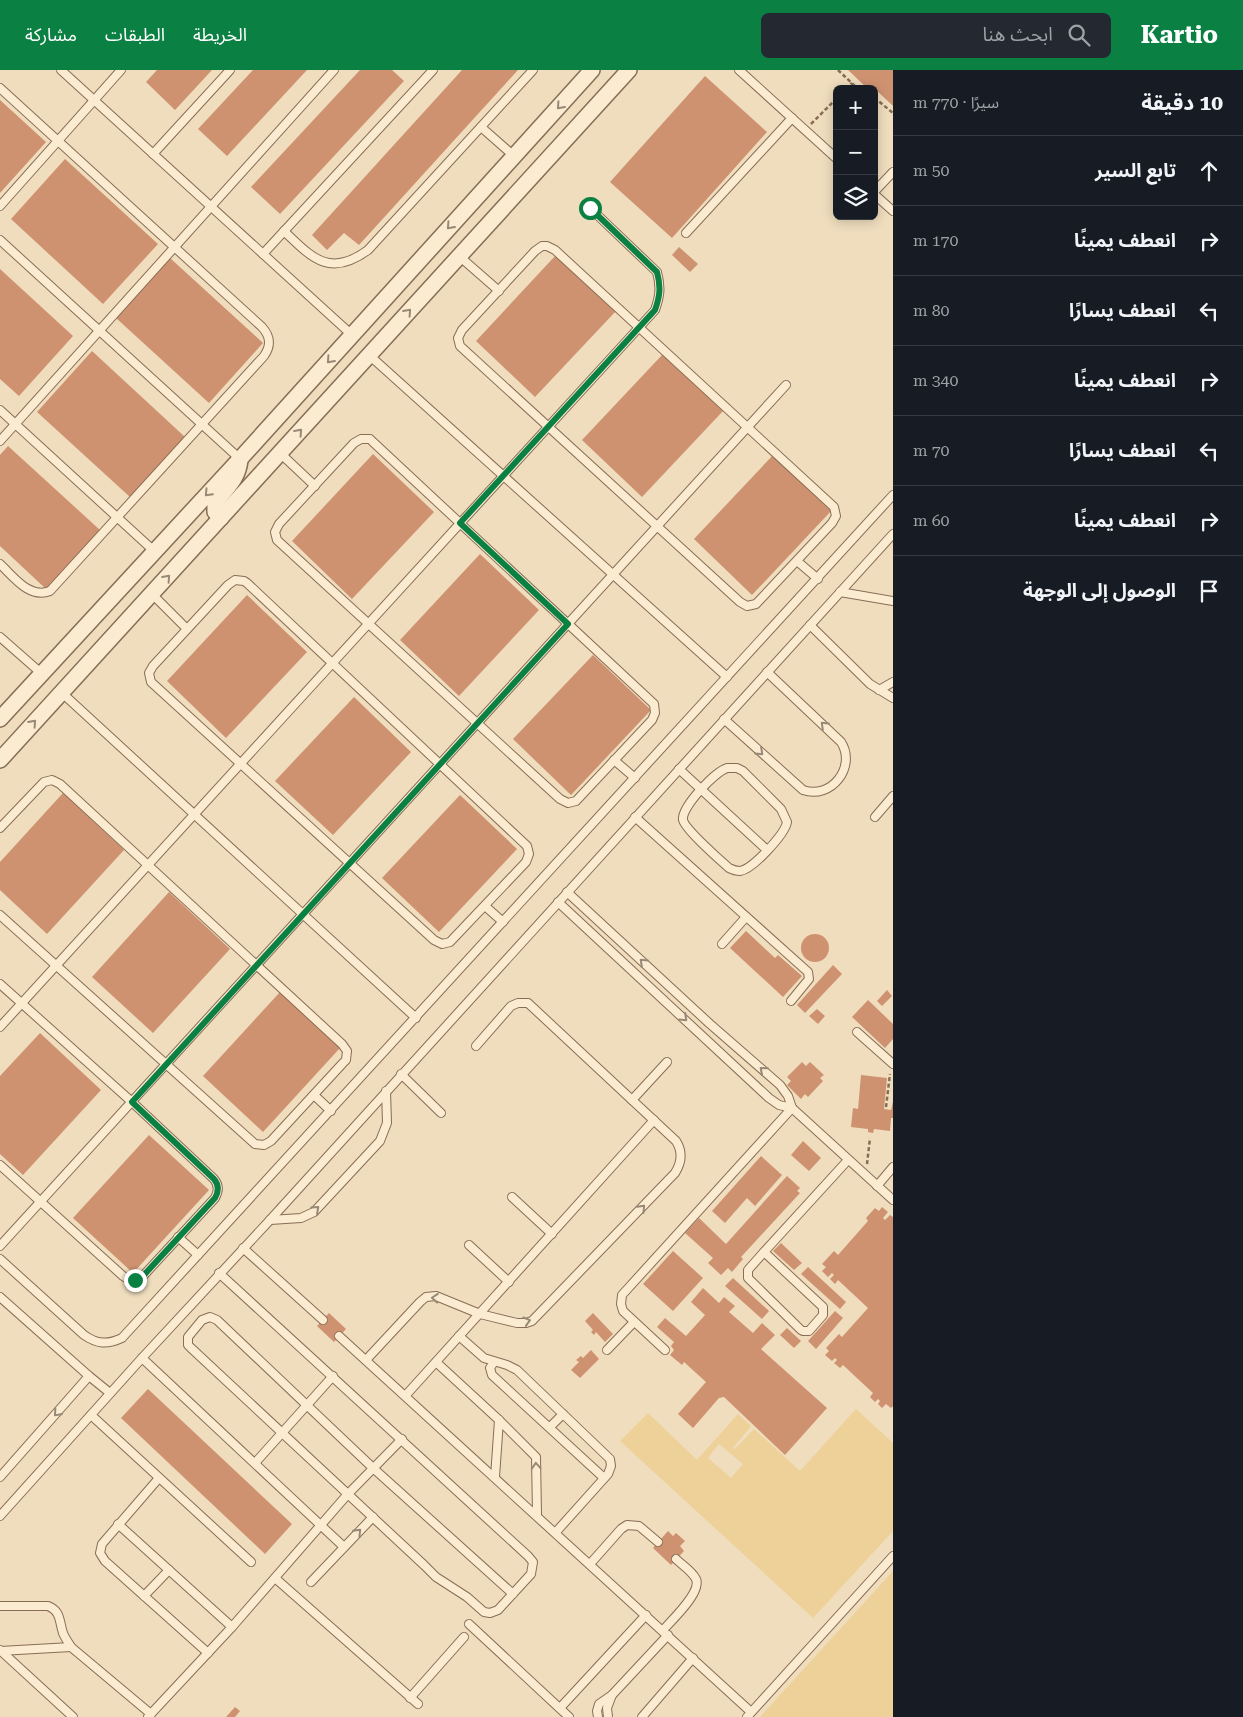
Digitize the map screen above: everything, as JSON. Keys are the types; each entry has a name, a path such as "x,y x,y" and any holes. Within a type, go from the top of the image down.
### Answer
{"street":[{"path":"0,719 240,459 592,70"},
{"path":"0,760 629,70"},
{"path":"221,518 215,512 215,503 234,481 240,459"}],"lane":[{"path":"61,70 352,335"},
{"path":"0,206 121,70"},
{"path":"153,154 230,70"},
{"path":"0,441 334,70"},
{"path":"263,254 433,70"},
{"path":"284,231 317,260 330,263 344,263 357,258 368,250 533,70"},
{"path":"739,70 833,155"},
{"path":"0,88 262,327 269,338 270,344 264,356 50,592 43,594 31,592 0,564"},
{"path":"686,233 792,118"},
{"path":"481,126 514,156"},
{"path":"878,189 893,172"},
{"path":"878,197 893,211"},
{"path":"0,1027 655,310 660,298 657,272 590,208"},
{"path":"0,240 240,459"},
{"path":"542,246 551,247 831,504 836,511 835,520 759,602 747,606 740,602 460,346 458,338 460,334 499,291 538,248 542,246"},
{"path":"459,256 499,291"},
{"path":"369,355 727,677"},
{"path":"0,1246 786,385"},
{"path":"0,410 154,550"},
{"path":"370,439 651,701 655,708 652,720 576,801 564,801 277,540 276,528 315,486 357,440 370,439"},
{"path":"280,453 315,486"},
{"path":"0,1259 84,1335 102,1343 122,1338 893,495"},
{"path":"0,1516 893,534"},
{"path":"797,561 818,579"},
{"path":"240,580 247,583 525,842 530,854 526,862 450,942 446,944 438,943 151,682 149,673 151,669 187,629 231,582 240,580"},
{"path":"840,592 893,601"},
{"path":"152,594 187,629"},
{"path":"810,625 878,690 893,698"},
{"path":"0,637 41,673"},
{"path":"724,720 803,790 815,793 831,786 845,768 847,754 845,748 841,742 767,672"},
{"path":"878,690 893,682"},
{"path":"61,692 416,1018"},
{"path":"614,760 635,778"},
{"path":"732,767 743,771 781,809 786,817 787,822 784,831 749,869 740,871 729,868 688,829 684,822 685,809 702,790 722,769 732,767"},
{"path":"679,769 766,850"},
{"path":"0,915 252,1142 259,1146 268,1144 346,1060 347,1051 345,1047 56,781 44,782 2,824"},
{"path":"875,817 893,796"},
{"path":"635,817 809,974 809,979 791,1001"},
{"path":"567,892 710,1024 780,1085 788,1096 792,1108 893,1200"},
{"path":"558,902 774,1102 785,1108 792,1108"},
{"path":"485,906 503,922"},
{"path":"722,944 746,917"},
{"path":"0,984 132,1102 214,1179 218,1190 215,1198 139,1278 131,1280 123,1276 0,1165"},
{"path":"366,1360 426,1297 441,1297 480,1314 522,1324 532,1321 675,1173 680,1163 681,1152 676,1141 528,1003 518,1002 511,1006 476,1046"},
{"path":"701,1034 710,1024"},
{"path":"858,1032 891,1060"},
{"path":"632,1100 667,1062"},
{"path":"401,1074 441,1112"},
{"path":"270,1220 301,1218 314,1212 380,1141 387,1123 386,1092"},
{"path":"314,1096 331,1111"},
{"path":"665,1350 634,1322 621,1307 621,1299 624,1292 792,1108"},
{"path":"406,1395 654,1120"},
{"path":"764,1252 823,1307 823,1315 809,1331 801,1330 748,1278 748,1270 764,1252 848,1160"},
{"path":"877,1186 893,1167"},
{"path":"512,1197 552,1234"},
{"path":"178,1237 198,1256"},
{"path":"469,1245 509,1282"},
{"path":"243,1248 322,1320"},
{"path":"219,1273 531,1559 533,1566 531,1574 513,1594 494,1612 484,1612 467,1597 436,1577 191,1348 187,1340 189,1334 202,1320 210,1317 214,1318 373,1468 513,1594"},
{"path":"0,1297 110,1393"},
{"path":"607,1350 634,1322"},
{"path":"339,1336 537,1514 693,1658 749,1714 893,1556"},
{"path":"459,1336 480,1356 517,1370 608,1456 611,1466 604,1478 556,1532"},
{"path":"142,1358 344,1547"},
{"path":"436,1362 499,1420 536,1458 537,1514"},
{"path":"494,1362 490,1368 492,1375 604,1478"},
{"path":"0,1477 89,1376"},
{"path":"255,1463 333,1376"},
{"path":"550,1428 563,1414"},
{"path":"91,1415 251,1562"},
{"path":"495,1476 499,1420"},
{"path":"0,1606 52,1607 59,1614 63,1634 71,1647 150,1716 232,1627 347,1495 402,1439"},
{"path":"159,1478 102,1544 100,1553 144,1596 208,1653"},
{"path":"311,1582 373,1517"},
{"path":"118,1524 232,1627"},
{"path":"590,1564 620,1529 627,1525 639,1526 658,1542"},
{"path":"598,1717 599,1704 612,1695 665,1633 694,1593 697,1586 695,1577 676,1559"},
{"path":"144,1596 170,1570"},
{"path":"275,1578 418,1704"},
{"path":"560,1708 646,1615"},
{"path":"468,1624 569,1717"},
{"path":"410,1698 464,1637"},
{"path":"0,1650 71,1647"},
{"path":"0,1650 73,1717"},
{"path":"642,1717 693,1658"},
{"path":"608,1717 607,1708 612,1695"}],"path":[{"path":"838,70 852,83"},
{"path":"878,101 893,113"},
{"path":"805,130 833,102"},
{"path":"886,1107 891,1060"},
{"path":"866,1176 870,1138"}],"sand":[{"path":"856,1409 893,1443 893,1531 813,1618 620,1441 648,1413 697,1460 738,1414 751,1426 733,1448 735,1449 754,1429 800,1471","holes":["719,1444 743,1464 731,1478 708,1458"]},
{"path":"893,1571 893,1717 760,1717"}],"building":[{"path":"157,70 212,70 175,110 146,82"},
{"path":"253,70 307,70 227,156 198,129"},
{"path":"360,70 392,70 404,81 280,214 251,187"},
{"path":"462,70 518,70 359,245 344,233 327,250 312,235"},
{"path":"848,70 893,70 893,106 878,92 878,85 864,85"},
{"path":"705,76 767,132 672,238 610,182"},
{"path":"0,100 46,142 0,193"},
{"path":"65,159 158,244 103,304 11,219"},
{"path":"679,247 698,264 690,272 672,255"},
{"path":"556,255 616,311 535,397 476,341"},
{"path":"170,258 263,343 209,403 116,318"},
{"path":"0,269 73,336 19,396 0,379"},
{"path":"92,351 185,437 130,497 37,412"},
{"path":"663,354 723,411 642,497 582,440"},
{"path":"8,446 100,530 46,589 0,546 0,455"},
{"path":"373,454 434,512 352,599 292,541"},
{"path":"774,454 832,510 752,595 694,539"},
{"path":"480,554 539,610 459,696 400,640"},
{"path":"247,595 307,652 226,738 167,681"},
{"path":"593,655 651,710 571,795 513,739"},
{"path":"354,697 411,752 333,835 275,781"},
{"path":"63,793 124,850 47,934 0,890 0,862"},
{"path":"460,795 517,849 439,932 382,878"},
{"path":"169,892 230,949 153,1033 92,977"},
{"path":"746,931 775,958 778,955 802,976 783,997 730,948"},
{"path":"815,934 825,938 829,948 825,958 815,962 805,958 801,948 805,938"},
{"path":"833,965 842,974 805,1013 797,1005"},
{"path":"887,990 892,996 882,1006 877,1001"},
{"path":"280,992 340,1048 263,1132 203,1076"},
{"path":"868,1000 893,1024 893,1039 885,1048 852,1017"},
{"path":"817,1009 825,1016 818,1024 809,1016"},
{"path":"40,1033 101,1090 23,1175 0,1154 0,1076"},
{"path":"802,1062 806,1066 810,1062 824,1075 820,1078 823,1081 808,1097 805,1094 801,1099 787,1085 791,1081 787,1077"},
{"path":"861,1075 887,1078 884,1109 891,1110 893,1101 893,1118 891,1118 890,1131 874,1129 873,1133 868,1132 868,1129 851,1127 853,1108 858,1109"},
{"path":"149,1135 209,1190 133,1273 73,1218"},
{"path":"803,1141 821,1158 809,1171 791,1155"},
{"path":"761,1156 782,1175 755,1206 747,1198 725,1223 712,1211"},
{"path":"787,1176 800,1188 797,1191 800,1193 741,1257 743,1259 732,1272 728,1268 721,1275 708,1263 713,1258 685,1233 699,1218 726,1244"},
{"path":"882,1207 888,1212 883,1218 885,1220 890,1215 893,1217 893,1406 891,1408 886,1404 882,1408 878,1404 880,1401 878,1399 875,1402 870,1397 873,1393 843,1365 840,1368 834,1363 837,1360 835,1358 832,1361 825,1355 829,1351 826,1348 839,1334 842,1337 868,1308 838,1280 835,1284 830,1279 834,1275 832,1273 828,1277 822,1271 826,1267 822,1264 834,1251 838,1255 868,1221 866,1218 875,1208 879,1211"},
{"path":"781,1243 802,1263 794,1270 773,1251"},
{"path":"673,1251 703,1278 673,1311 643,1284"},
{"path":"808,1267 846,1302 840,1309 801,1274"},
{"path":"733,1278 769,1311 762,1319 725,1286"},
{"path":"703,1288 719,1303 724,1297 735,1306 729,1312 753,1333 762,1323 775,1335 761,1349 827,1408 785,1455 724,1397 719,1398 693,1428 678,1414 706,1382 684,1362 682,1365 670,1355 674,1350 671,1346 674,1342 657,1327 665,1318 686,1336 705,1315 691,1302"},
{"path":"835,1311 843,1318 816,1349 808,1341"},
{"path":"329,1313 346,1329 334,1342 317,1326"},
{"path":"593,1313 613,1334 605,1342 596,1332 594,1335 591,1332 593,1330 585,1321"},
{"path":"787,1328 801,1341 794,1348 780,1335"},
{"path":"591,1350 599,1359 580,1378 571,1370 579,1362 576,1360 581,1356 583,1358"},
{"path":"148,1389 292,1524 265,1554 121,1418"},
{"path":"668,1531 673,1536 676,1533 685,1541 680,1546 684,1551 671,1565 653,1548"},
{"path":"235,1707 240,1711 235,1717 226,1717"}],"route":[{"path":"135,1280 143,1276 215,1198 218,1186 214,1179 132,1102 568,624 460,523 647,321 655,310 660,298 657,272 590,208"}]}
